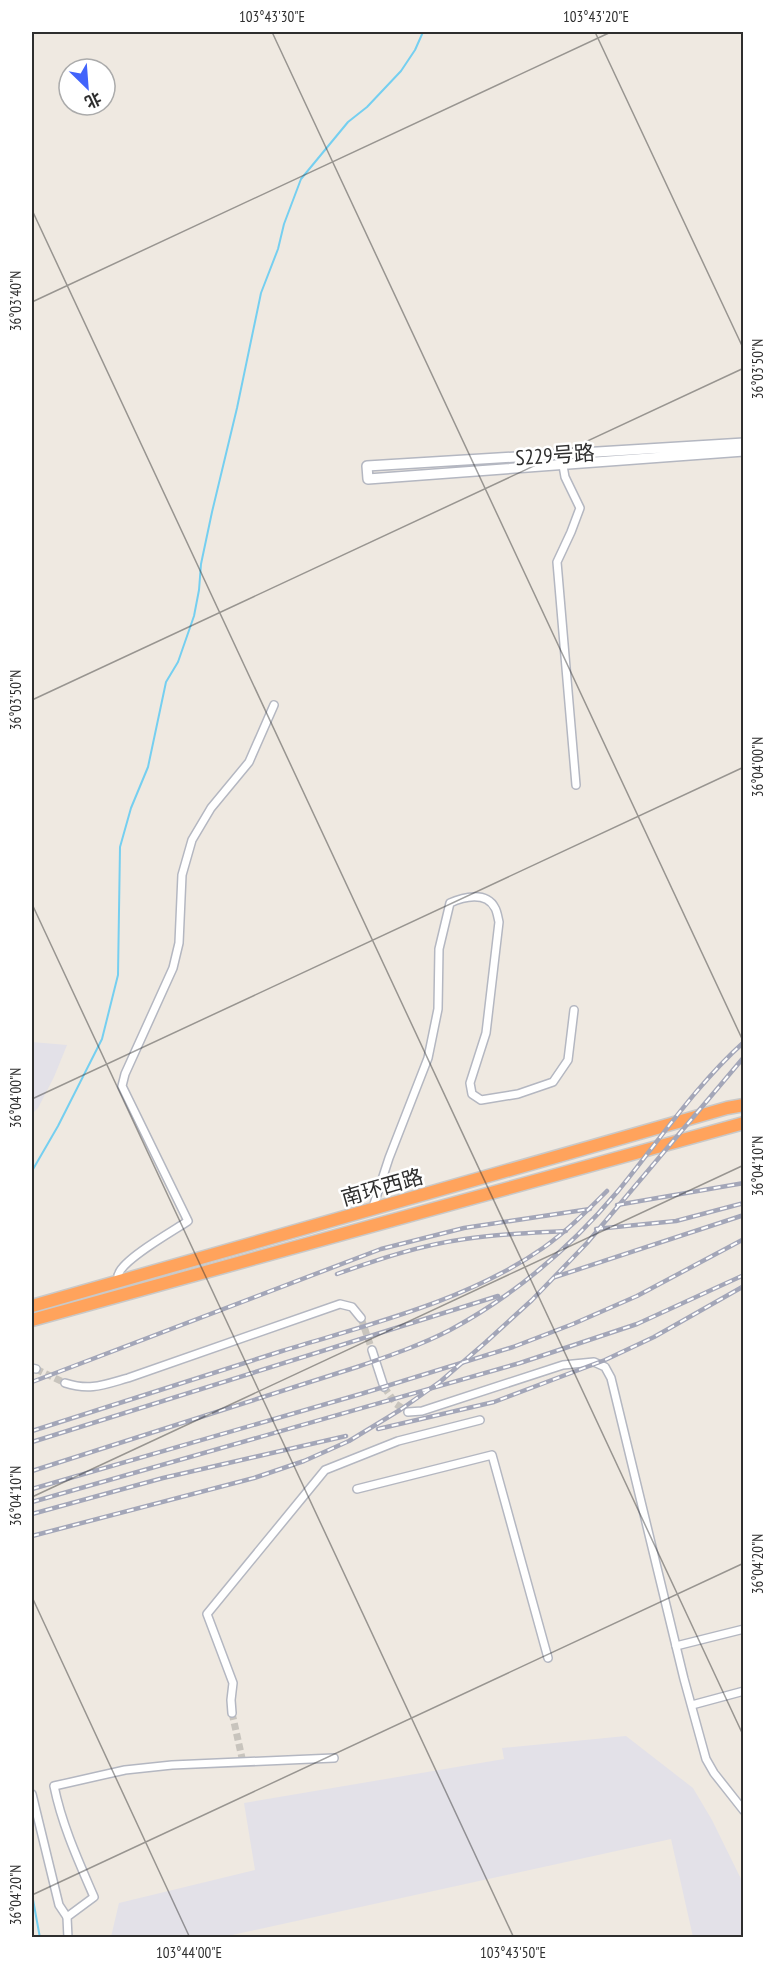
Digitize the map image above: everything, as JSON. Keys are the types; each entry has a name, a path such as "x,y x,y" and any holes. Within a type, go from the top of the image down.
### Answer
{"highway":[{"name":"南环西路","path":"32,1306 744,1105"},
{"name":"南环西路","path":"32,1320 744,1123"}],"street":[{"name":"S229号路","path":"744,443 368,466 368,479 744,451"},
{"path":"560,454 565,477 580,508 557,562 576,785"},
{"path":"118,1282 117,1275 122,1267 139,1253 189,1221 122,1086 125,1074 173,968 179,943 182,875 192,840 211,808 249,762 274,705"},
{"path":"372,1210 389,1158 428,1058 438,1009 440,949 450,903 472,896 488,901 495,907 499,922 486,1033 470,1083 472,1094 482,1100 518,1094 553,1082 568,1060 574,1010"},
{"path":"65,1383 81,1389 128,1378 340,1304 352,1307 361,1318"},
{"path":"372,1350 384,1387"},
{"path":"408,1412 422,1411 563,1365 594,1362 605,1368 611,1378 705,1759 744,1811"},
{"path":"232,1713 233,1683 207,1614 325,1470 398,1441 480,1420"},
{"path":"357,1489 492,1455 548,1658"},
{"path":"676,1646 744,1629"},
{"path":"692,1705 744,1690"},
{"path":"67,1917 94,1897 66,1833 58,1809 54,1786 125,1770 172,1765 242,1760 334,1758"},
{"path":"32,1794 59,1905 67,1917 68,1938"}],"shaded area":[{"path":"32,1042 67,1045 54,1077 38,1108 32,1114"},
{"path":"626,1736 693,1788 712,1820 743,1883 743,1937 693,1937 671,1839 223,1937 111,1937 119,1903 255,1870 244,1803 504,1759 502,1748"}],"waterway":[{"path":"32,1171 58,1126 102,1039 118,975 120,847 131,808 148,767 166,682 178,662 194,616 201,564 261,293 278,249 284,224 301,179 348,122 367,107 401,71 415,50 423,32"},
{"path":"32,1894 40,1938"}],"tunnel":[{"path":"361,1318 372,1350"},
{"path":"36,1369 65,1383"},
{"path":"384,1387 396,1404 408,1412"},
{"path":"232,1713 242,1758"}],"railway":[{"path":"32,1471 381,1359 450,1330 474,1316 541,1268 600,1212 693,1095 744,1042"},
{"path":"32,1536 254,1478 304,1461 349,1441 400,1410 441,1381 532,1300 587,1243 744,1057"},
{"path":"617,1205 744,1183"},
{"path":"32,1431 383,1321 450,1297 514,1267 543,1248 569,1228 607,1191"},
{"path":"596,1229 676,1221 744,1203"},
{"path":"32,1382 381,1249 464,1228 590,1209"},
{"path":"555,1277 744,1215"},
{"path":"337,1274 432,1245 490,1236 566,1231"},
{"path":"32,1489 364,1393 513,1347 637,1296 744,1239"},
{"path":"32,1502 520,1363 637,1324 744,1275"},
{"path":"378,1429 494,1402 605,1360 654,1337 744,1286"},
{"path":"32,1442 498,1296"},
{"path":"32,1514 163,1478 346,1436"}]}
